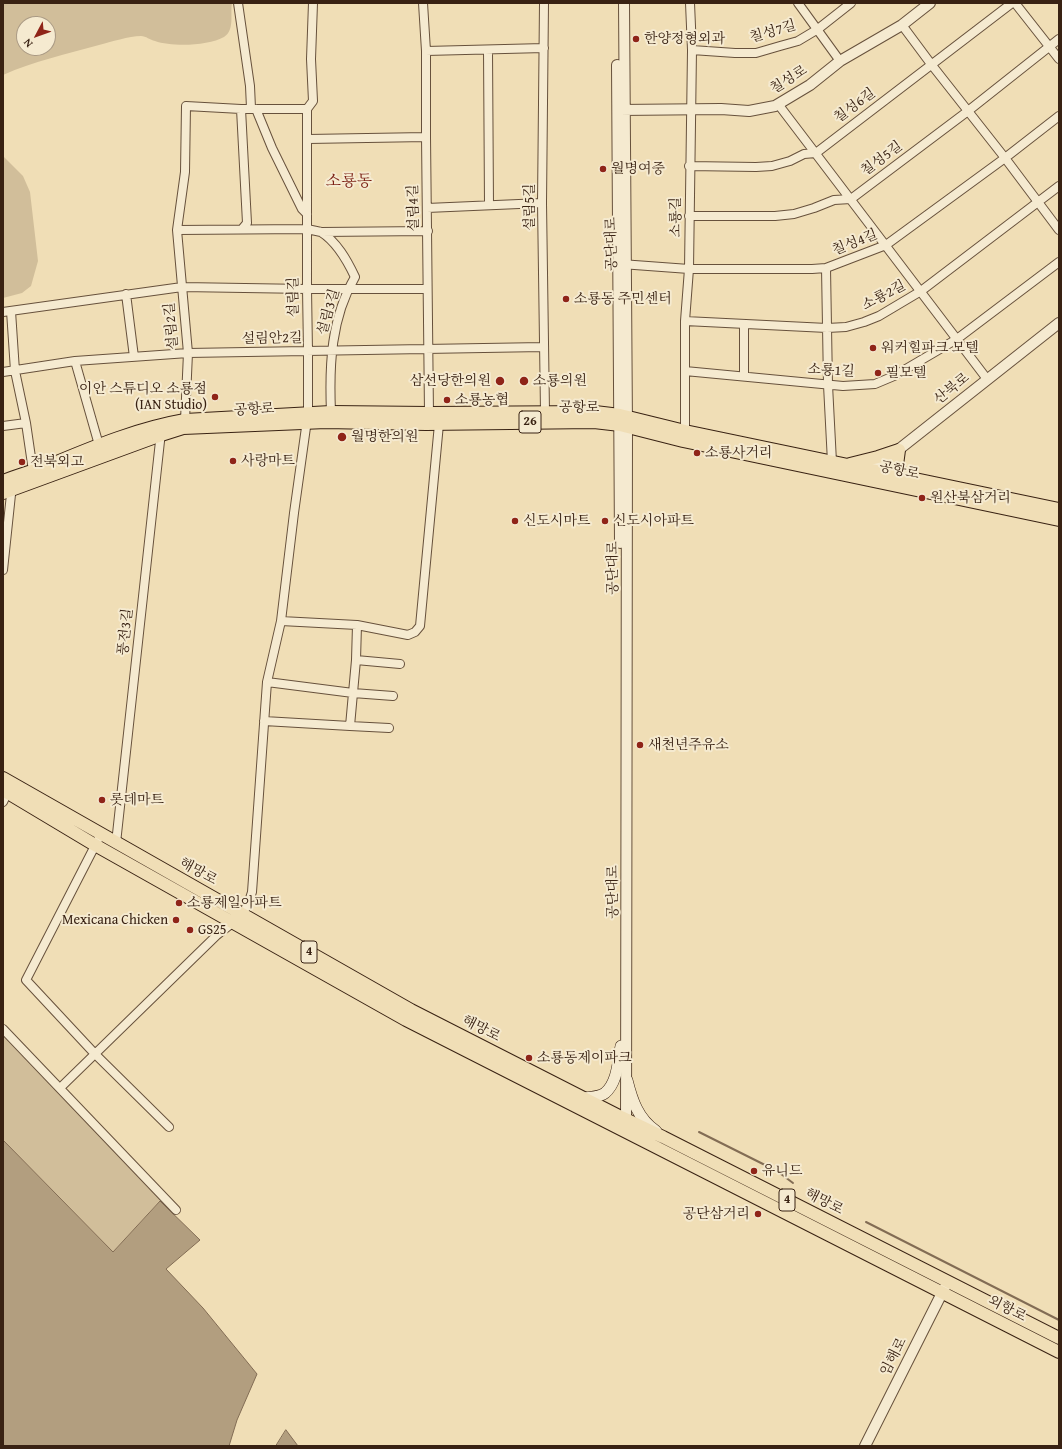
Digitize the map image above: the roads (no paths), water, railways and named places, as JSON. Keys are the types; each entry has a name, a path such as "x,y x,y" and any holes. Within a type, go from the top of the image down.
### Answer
{"main road":[{"name":"공항로","path":"8,485 33,471 99,445 162,429 307,418 331,412 429,414 595,412 683,441 1059,520"},
{"name":"공항로","path":"8,485 186,420 307,418 326,422 439,424 623,421 685,431 1059,509"},
{"path":"848,465 899,450 897,465 904,477"},
{"name":"해망로","path":"6,789 100,834 411,1010 584,1098 623,1124 663,1136 947,1282"},
{"name":"해망로","path":"6,789 95,845 406,1020 623,1124 942,1293"},
{"path":"584,1098 604,1093 610,1087 614,1078 621,1046"},
{"path":"627,1080 637,1111 650,1127 663,1136"},
{"name":"외항로","path":"947,1282 1059,1338"},
{"name":"외항로","path":"942,1293 1059,1352"}],"street":[{"path":"238,3 254,108 302,209 307,214"},
{"name":"설림길","path":"243,914 248,905 252,892 267,682 281,621 307,418 307,109 313,101 311,59 313,3"},
{"name":"설림4길","path":"423,3 426,51 429,414"},
{"name":"설림5길","path":"544,3 542,203 545,412"},
{"name":"공단대로","path":"618,3 621,110 627,1080 623,1124"},
{"name":"공단대로","path":"621,110 624,3"},
{"name":"소룡길","path":"685,431 685,321 689,269 689,166 692,50 690,3"},
{"path":"798,3 840,61"},
{"name":"칠성7길","path":"692,50 735,54 756,53 798,41 818,29 851,3"},
{"name":"칠성로","path":"621,110 721,109 749,111 775,106 810,85 840,61 902,25 930,3"},
{"path":"1014,3 1059,59"},
{"name":"칠성6길","path":"689,166 772,166 790,161 804,154 816,152 1014,3"},
{"path":"902,25 1059,230"},
{"name":"칠성5길","path":"851,199 968,112 1059,39"},
{"path":"426,51 544,48"},
{"path":"488,50 489,205"},
{"path":"778,104 816,152 987,379"},
{"name":"설림2길","path":"186,420 188,353 177,230 185,172 186,106 241,109 254,108"},
{"path":"254,108 307,109"},
{"path":"241,109 247,224 242,229"},
{"name":"칠성4길","path":"622,264 689,269 826,268 886,245 1005,158 1059,116"},
{"path":"308,139 426,137"},
{"name":"소룡2길","path":"685,321 827,328 864,322 879,316 921,291 1037,201 1059,186"},
{"path":"689,216 775,216 801,212 834,200 851,199"},
{"path":"427,208 542,203"},
{"path":"177,230 307,229 321,232 428,231"},
{"name":"설림3길","path":"321,232 327,236 341,252 355,276 348,289 337,318 332,351 330,385 331,412"},
{"name":"소룡1길","path":"685,371 828,385 858,386 875,384 894,376 957,339 1059,262"},
{"path":"826,268 828,385 832,462"},
{"path":"33,471 26,423 15,371 7,312 182,287 427,289"},
{"path":"126,294 134,357"},
{"name":"산북로","path":"864,479 873,470 1059,323"},
{"path":"744,324 744,376"},
{"name":"설림안2길","path":"3,372 75,361 188,353 543,347"},
{"path":"75,361 99,445"},
{"name":"공단대로","path":"623,421 621,1046 623,1124"},
{"path":"3,426 26,423"},
{"path":"281,621 357,626 408,635 415,632 420,626 439,424"},
{"name":"풍전3길","path":"116,843 162,429"},
{"path":"3,570 8,485"},
{"path":"350,726 356,660 357,626"},
{"path":"356,660 400,664"},
{"path":"267,682 353,693 394,696"},
{"path":"264,721 389,728"},
{"path":"100,834 26,980 95,1054 169,1127"},
{"path":"60,1088 217,935 243,914"},
{"path":"3,1029 176,1210"},
{"name":"임해로","path":"865,1446 947,1282"}],"waterway":[{"path":"699,1132 777,1171 793,1183"},
{"path":"866,1222 1059,1320"}],"place":[{"name":"한양정형외과","path":"636,39"},
{"name":"월명여중","path":"603,169"},
{"name":"소룡동 주민센터","path":"566,299"},
{"name":"워커힐파크 모텔","path":"873,348"},
{"name":"필모텔","path":"878,373"},
{"name":"삼선당한의원","path":"500,381"},
{"name":"소룡의원","path":"524,381"},
{"name":"이안 스튜디오 소룡점 (IAN Studio)","path":"215,397"},
{"name":"소룡농협","path":"447,400"},
{"name":"월명한의원","path":"342,437"},
{"name":"소룡사거리","path":"697,453"},
{"name":"사랑마트","path":"233,461"},
{"name":"전북외고","path":"22,462"},
{"name":"원산북삼거리","path":"922,498"},
{"name":"신도시마트","path":"515,521"},
{"name":"신도시아파트","path":"605,521"},
{"name":"새천년주유소","path":"640,745"},
{"name":"롯데마트","path":"102,800"},
{"name":"소룡제일아파트","path":"179,903"},
{"name":"Mexicana Chicken","path":"176,920"},
{"name":"GS25","path":"190,930"},
{"name":"소룡동제이파크","path":"529,1058"},
{"name":"유니드","path":"754,1171"},
{"name":"공단삼거리","path":"758,1214"}],"district":[{"name":"소룡동","path":"349,182"}]}
